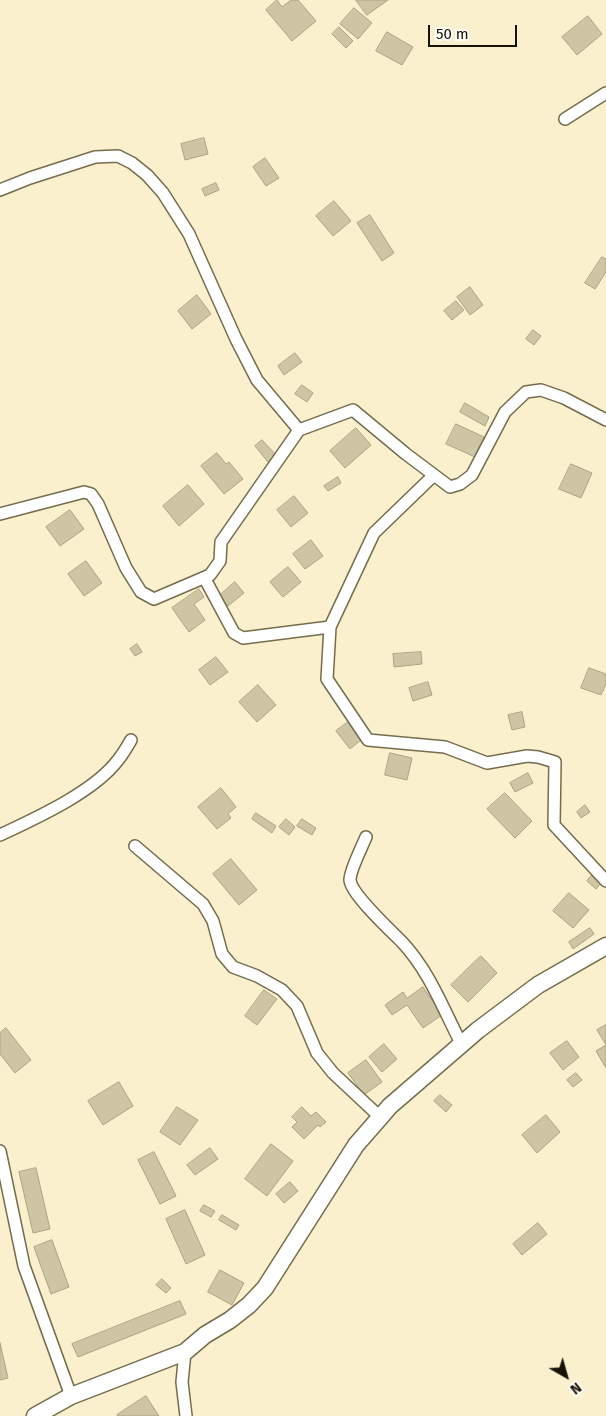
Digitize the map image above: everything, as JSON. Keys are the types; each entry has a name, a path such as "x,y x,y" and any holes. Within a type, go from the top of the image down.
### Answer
{"street":[{"path":"565,119 606,93"},
{"path":"0,190 95,157 118,156 132,163 147,175 163,193 189,234 236,339 258,380 299,430"},
{"path":"0,514 84,492 91,494 98,504 126,568 141,592 154,600 205,579 210,575 220,561 221,542 299,430 353,410 406,454 450,487 460,484 472,475 505,412 526,392 541,390 564,398 606,420"},
{"path":"434,475 374,533 330,628 327,679 368,740 445,747 487,763 527,756 555,762 554,825 606,881"},
{"path":"205,579 234,633 243,638 330,628"},
{"path":"0,835 49,812 97,781 118,761 131,740"},
{"path":"366,837 350,879 352,887 404,944 426,972 462,1045"},
{"path":"135,846 203,904 213,921 222,954 233,968 257,976 282,990 297,1006 318,1053 333,1073 380,1117"},
{"path":"35,1416 71,1396 185,1352 205,1335 230,1320 249,1305 265,1288 356,1145 390,1106 478,1030 538,985 605,950"},
{"path":"0,1151 24,1266 71,1396"},
{"path":"185,1352 182,1382 186,1416"}],"building":[{"path":"277,0 282,7 291,0 298,0 316,21 292,41 266,10"},
{"path":"356,0 388,0 367,15"},
{"path":"354,8 372,23 358,39 340,24"},
{"path":"588,16 602,34 577,55 562,37"},
{"path":"339,27 353,41 346,48 332,34"},
{"path":"387,32 413,47 402,65 376,51"},
{"path":"204,138 208,154 185,160 181,144"},
{"path":"265,158 279,178 266,186 253,167"},
{"path":"216,183 219,190 205,196 202,189"},
{"path":"334,201 351,221 333,236 316,216"},
{"path":"370,215 394,253 382,261 357,223"},
{"path":"602,257 606,259 606,272 595,289 585,283"},
{"path":"470,287 483,305 470,315 457,297"},
{"path":"197,295 211,314 192,329 178,311"},
{"path":"456,301 464,310 452,320 444,311"},
{"path":"533,330 541,336 534,345 526,339"},
{"path":"295,353 302,362 284,375 278,366"},
{"path":"302,385 313,393 307,402 295,394"},
{"path":"465,403 489,417 485,426 460,412"},
{"path":"456,424 484,437 475,457 446,444"},
{"path":"356,428 371,445 345,468 330,451"},
{"path":"262,440 276,455 268,462 255,446"},
{"path":"217,453 226,464 229,462 243,479 224,494 201,466"},
{"path":"571,464 592,473 581,498 559,489"},
{"path":"338,477 341,483 328,491 324,486"},
{"path":"188,485 204,504 179,526 163,506"},
{"path":"294,496 308,513 291,527 277,510"},
{"path":"70,510 84,529 60,546 46,527"},
{"path":"311,540 323,556 305,569 293,554"},
{"path":"86,561 102,583 84,596 68,574"},
{"path":"288,567 301,582 283,597 270,582"},
{"path":"235,582 244,593 228,606 219,596"},
{"path":"199,589 204,597 194,604 205,620 189,632 172,608"},
{"path":"137,644 142,652 135,656 130,649"},
{"path":"421,652 422,664 394,667 393,654"},
{"path":"216,657 228,672 210,685 199,670"},
{"path":"589,668 606,674 606,684 601,695 581,688"},
{"path":"428,682 432,695 413,701 409,688"},
{"path":"258,685 276,705 257,722 239,702"},
{"path":"522,712 525,727 512,730 508,715"},
{"path":"348,722 361,740 350,749 336,731"},
{"path":"390,753 412,758 407,780 385,775"},
{"path":"528,773 533,783 515,792 510,783"},
{"path":"221,788 236,807 228,814 231,818 217,829 198,807"},
{"path":"505,793 532,821 515,838 487,809"},
{"path":"585,805 590,812 581,818 577,812"},
{"path":"256,813 276,826 272,833 252,819"},
{"path":"286,819 295,827 289,835 279,827"},
{"path":"302,819 316,828 312,835 297,826"},
{"path":"231,859 257,890 239,905 213,874"},
{"path":"592,875 601,883 596,889 587,881"},
{"path":"569,893 589,910 573,928 553,911"},
{"path":"590,928 594,934 573,949 569,942"},
{"path":"481,956 497,973 468,1002 451,985"},
{"path":"423,987 442,1015 423,1028 407,1005 392,1015 385,1005 403,992 407,998"},
{"path":"264,990 277,999 257,1025 245,1016"},
{"path":"606,1025 606,1045 597,1030"},
{"path":"6,1028 31,1060 15,1073 0,1054 0,1033"},
{"path":"567,1041 579,1057 563,1070 550,1053"},
{"path":"384,1044 397,1059 382,1072 369,1057"},
{"path":"606,1045 606,1068 596,1051"},
{"path":"366,1060 382,1082 364,1095 348,1073"},
{"path":"576,1073 582,1080 573,1087 567,1080"},
{"path":"119,1082 133,1106 103,1125 88,1101"},
{"path":"440,1095 452,1105 446,1112 434,1101"},
{"path":"177,1107 198,1120 180,1145 160,1132"},
{"path":"302,1107 311,1116 316,1112 326,1122 320,1127 318,1125 304,1139 292,1127 297,1122 292,1117"},
{"path":"546,1115 560,1132 537,1153 522,1135"},
{"path":"271,1144 293,1161 267,1196 245,1179"},
{"path":"210,1148 218,1159 195,1175 187,1165"},
{"path":"154,1152 176,1196 160,1204 138,1160"},
{"path":"36,1168 50,1229 33,1233 19,1172"},
{"path":"290,1182 298,1191 284,1203 276,1194"},
{"path":"204,1205 215,1211 211,1217 200,1211"},
{"path":"185,1210 205,1255 186,1264 166,1219"},
{"path":"222,1215 239,1225 236,1230 219,1220"},
{"path":"538,1223 547,1234 522,1255 513,1244"},
{"path":"52,1240 69,1287 51,1294 34,1247"},
{"path":"220,1270 244,1283 232,1305 208,1292"},
{"path":"162,1279 171,1288 166,1293 156,1285"},
{"path":"180,1301 186,1314 78,1357 72,1344"},
{"path":"0,1343 8,1378 0,1380"},
{"path":"146,1396 159,1416 117,1415"}]}
